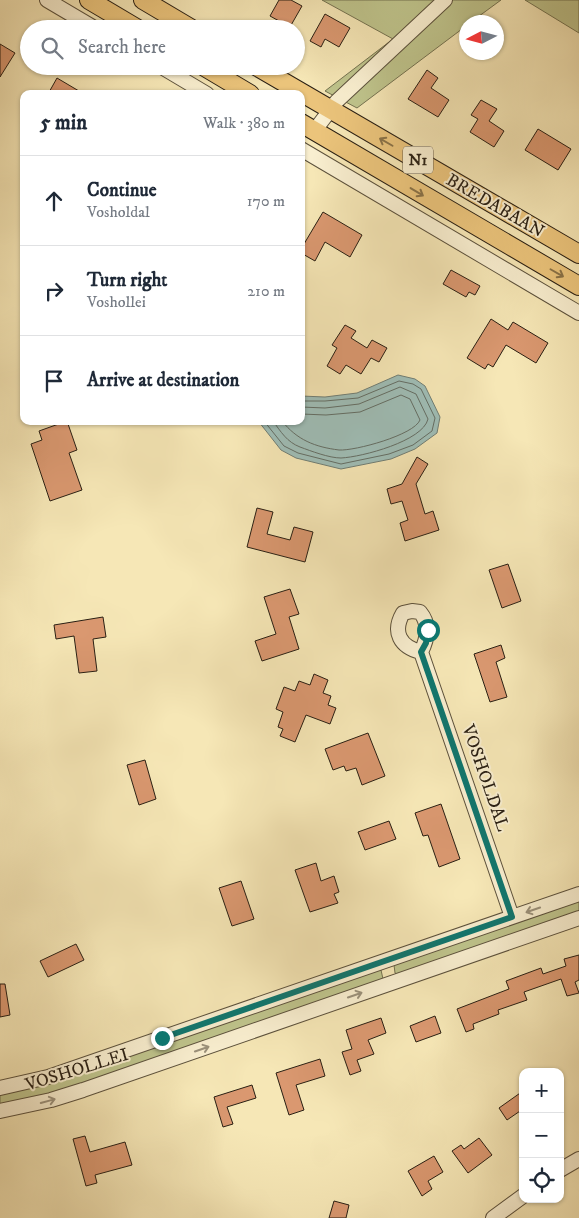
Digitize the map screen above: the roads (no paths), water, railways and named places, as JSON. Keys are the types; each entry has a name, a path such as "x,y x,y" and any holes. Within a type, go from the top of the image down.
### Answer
{"main road":[{"path":"90,0 123,20"},
{"path":"143,0 177,20"},
{"path":"217,75 243,90"},
{"name":"BREDABAAN","path":"271,75 296,90"},
{"name":"BREDABAAN","path":"305,95 579,254"},
{"name":"BREDABAAN","path":"308,126 579,286"}],"street":[{"path":"47,0 81,20"},
{"path":"308,126 330,110 444,0"},
{"path":"175,75 199,90"},
{"path":"305,151 579,313"},
{"name":"VOSHOLDAL","path":"421,652 512,917"},
{"name":"VOSHOLLEI","path":"0,1088 48,1077 579,894"},
{"name":"VOSHOLLEI","path":"0,1111 83,1090 579,918"},
{"path":"384,962 391,983"},
{"path":"564,1168 579,1159"},
{"path":"493,1218 519,1199"}],"water":[{"path":"398,375 415,379 425,386 440,417 437,433 415,449 391,459 341,469 296,458 281,450 261,425 305,425 305,396 325,397 357,393"}]}
